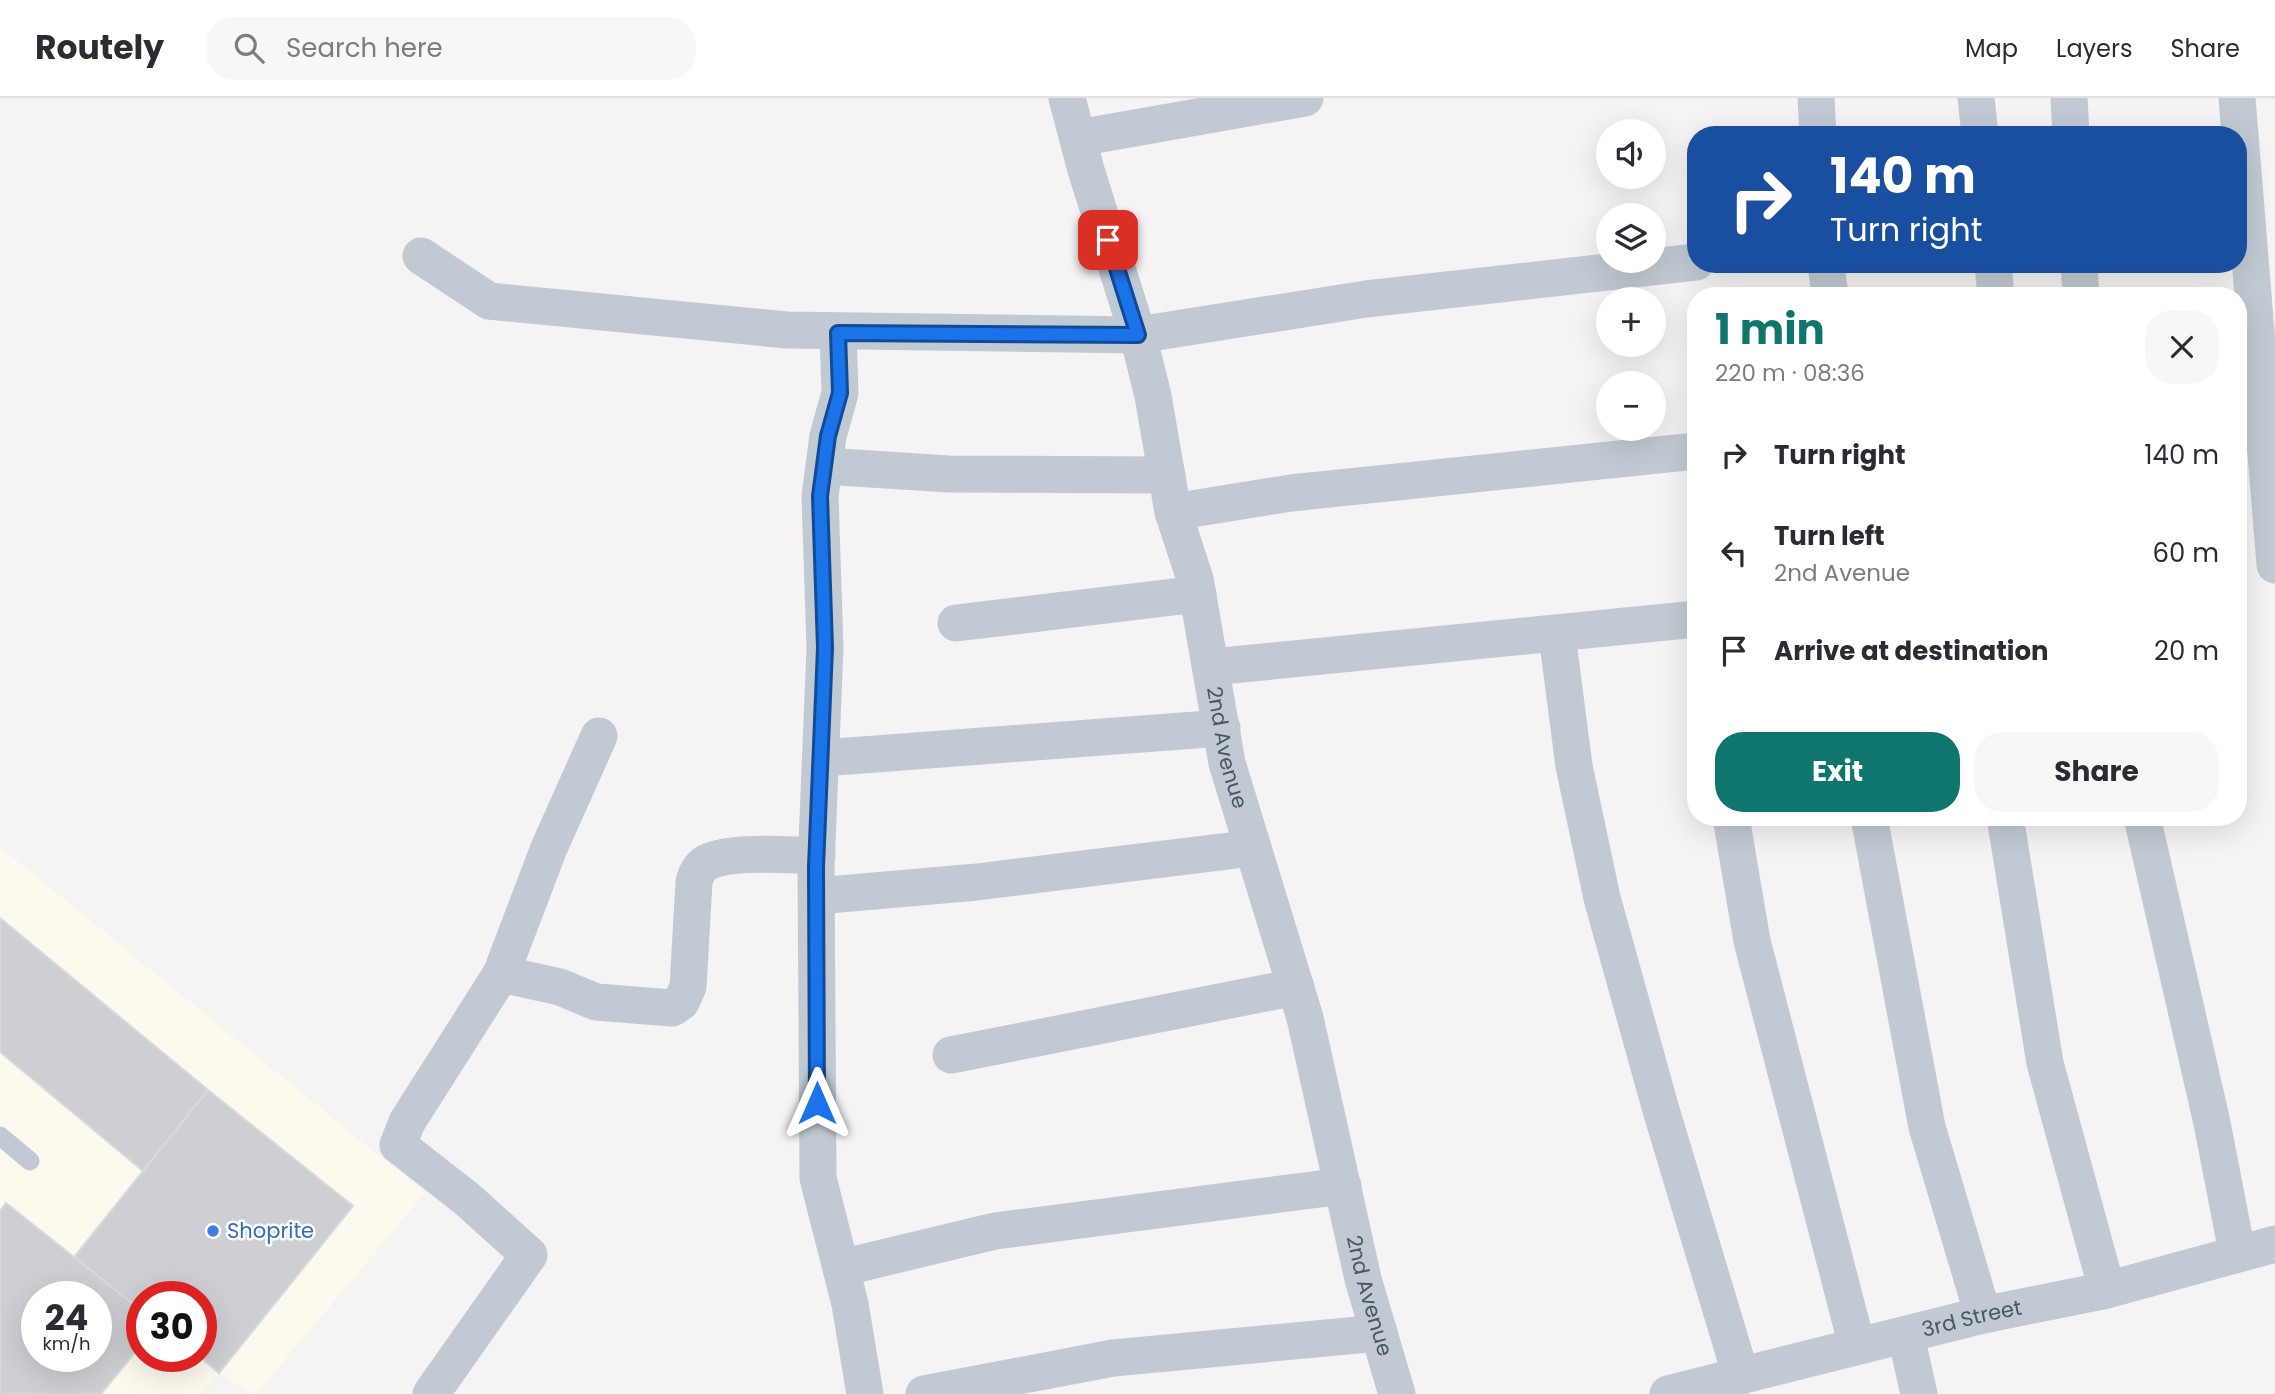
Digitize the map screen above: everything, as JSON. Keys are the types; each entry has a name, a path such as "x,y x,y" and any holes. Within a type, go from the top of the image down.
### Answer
{"street":[{"name":"2nd Avenue","path":"1067,98 1138,335 1173,512 1198,594 1227,764 1296,987 1363,1279 1397,1394"},
{"path":"1078,138 1305,98"},
{"path":"1816,98 1818,126"},
{"path":"1976,98 1979,126"},
{"path":"2069,98 2071,126"},
{"path":"2237,98 2239,126"},
{"path":"2247,221 2275,565"},
{"path":"421,256 489,301 838,333 1138,335 1366,299 1687,262"},
{"path":"838,333 840,393 820,496 825,648 817,855 818,1178 841,1268 865,1394"},
{"path":"1173,512 1291,493 1687,452"},
{"path":"824,466 950,474 1167,475"},
{"path":"956,623 1198,594"},
{"path":"1212,667 1557,635 1687,620"},
{"path":"1557,635 1574,766 1602,898 1661,1110 1741,1376"},
{"path":"822,758 1222,728"},
{"path":"431,1394 529,1255 467,1199 397,1145 407,1122 501,974 549,848 599,736"},
{"path":"1733,826 1752,942 1857,1346"},
{"path":"1872,826 1927,1127 1983,1315"},
{"path":"2006,826 2045,1063 2107,1290"},
{"path":"2144,826 2212,1123 2237,1252"},
{"path":"817,896 977,883 1253,848"},
{"path":"501,974 560,987 596,1002 672,1008 681,1002 688,987 694,882 697,872 707,861 727,857 817,855"},
{"path":"951,1055 1296,987"},
{"path":"841,1268 995,1231 1343,1186"},
{"name":"3rd Street","path":"1668,1394 1983,1315 2107,1290 2237,1252 2275,1244"},
{"path":"924,1394 1113,1358 1379,1333"},
{"path":"1906,1336 1919,1394"}],"lane":[{"path":"0,1136 30,1161"}],"shaded area":[{"path":"0,847 425,1193 256,1394 251,1394 219,1373 199,1394 0,1394"}],"building":[{"path":"0,918 208,1090 143,1171 0,1052"},
{"name":"Shoprite","path":"208,1090 353,1206 219,1373 217,1281 126,1281 126,1298 112,1287 112,1281 104,1281 74,1257"},
{"path":"6,1203 104,1281 21,1281 21,1372 112,1372 112,1287 126,1298 126,1364 101,1394 0,1394 0,1211"}],"place":[{"name":"Shoprite","path":"213,1231"}],"route":[{"path":"817,1103 816,867 822,774 825,648 820,496 828,436 840,393 838,333 1138,335 1108,240"}]}
